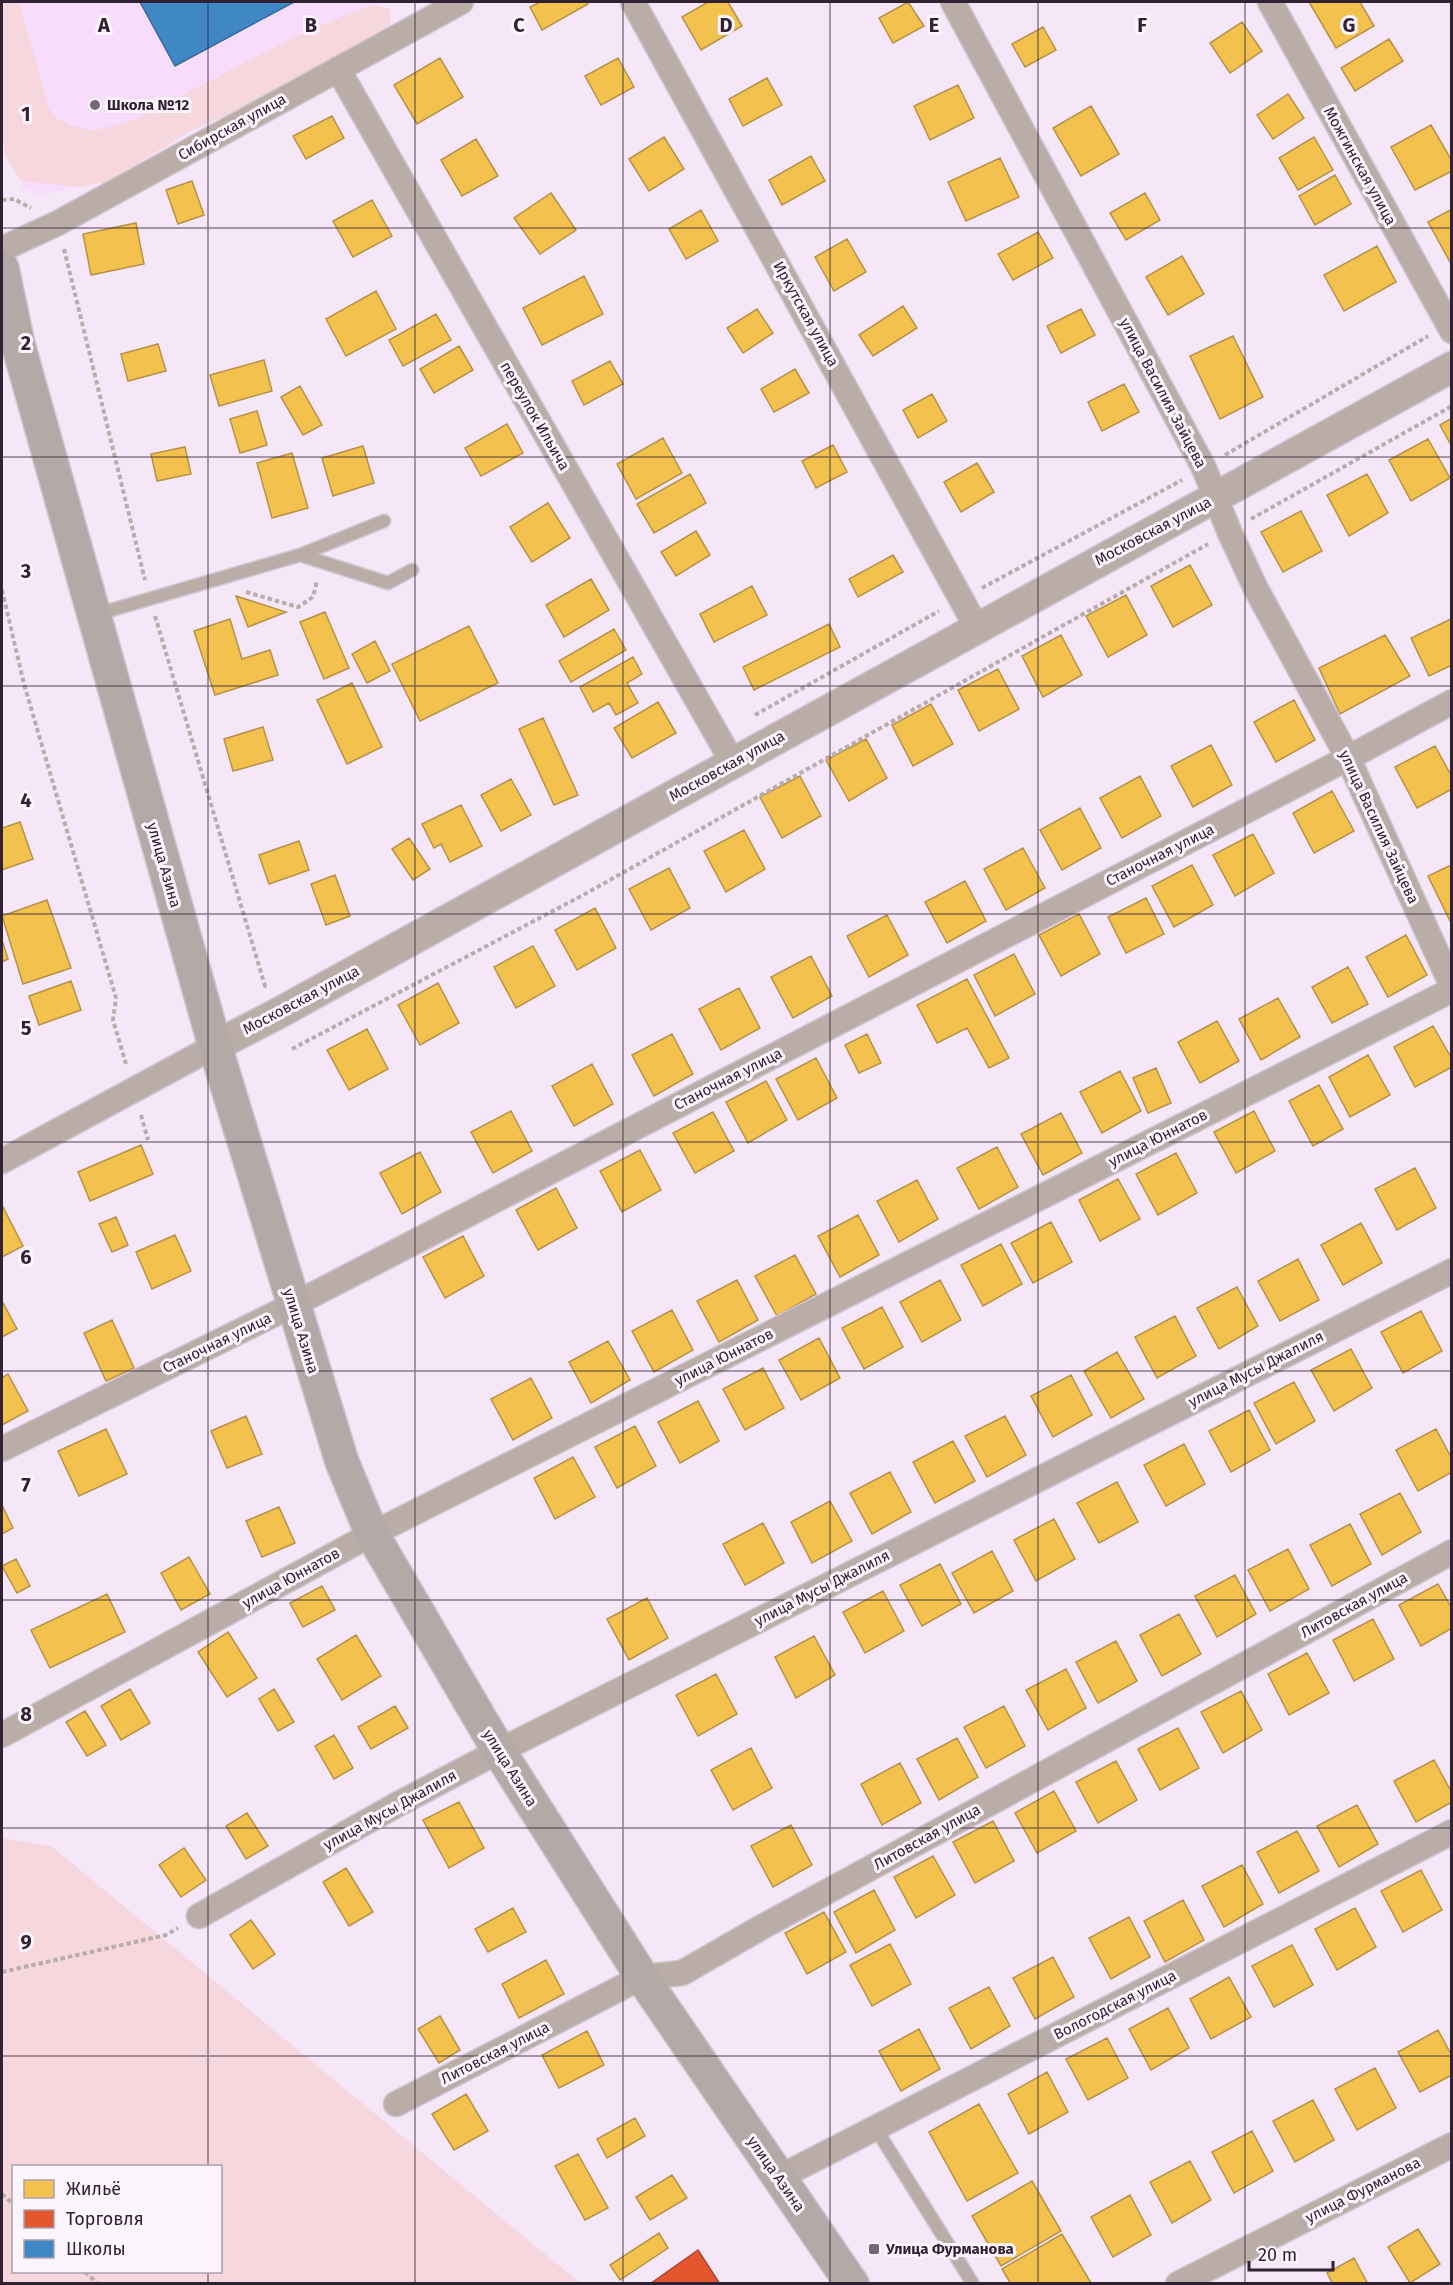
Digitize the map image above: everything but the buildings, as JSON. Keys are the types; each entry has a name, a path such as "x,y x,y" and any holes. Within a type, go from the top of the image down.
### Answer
{"main road":[{"name":"улица Азина","path":"2,268 10,347 93,616 214,1046 342,1462 372,1534 499,1751 642,1977 852,2283"}],"street":[{"name":"Сибирская улица","path":"2,249 58,223 460,2"},
{"name":"Иркутская улица","path":"633,2 977,628"},
{"name":"улица Василия Зайцева","path":"953,2 1204,468 1255,588 1348,758 1452,988"},
{"name":"Можгинская улица","path":"1270,2 1450,328"},
{"name":"переулок Ильича","path":"338,69 733,763"},
{"name":"Московская улица","path":"2,1161 277,1014 1452,368"},
{"name":"Станочная улица","path":"2,1449 293,1305 1452,702"},
{"name":"улица Юннатов","path":"2,1735 372,1534 1452,988"},
{"name":"улица Мусы Джалиля","path":"199,1916 399,1803 499,1751 1452,1271"},
{"name":"Литовская улица","path":"396,2104 642,1977 682,1973 1452,1552"},
{"name":"Вологодская улица","path":"778,2178 1452,1832"},
{"name":"улица Фурманова","path":"1178,2283 1452,2145"}],"lane":[{"path":"93,616 300,555 384,521"},
{"path":"300,555 388,583 412,570"},
{"path":"876,2128 973,2283"}],"path":[{"path":"718,735 962,598 1204,468 1450,328"},
{"path":"292,1049 585,894 1452,406"},
{"path":"211,582 298,607 313,597 318,582 300,555"},
{"path":"2,590 24,684 116,998 113,1020 148,1140"},
{"path":"265,986 276,980"},
{"path":"2,1972 166,1935 199,1916"}],"shaded area":[{"name":"Школа №12","path":"2,2 386,2 139,128 148,144 65,190 41,195 22,189 2,78"},
{"path":"2,2 19,2 49,109 57,119 92,131 135,120 288,40 360,9 375,5 390,9 390,24 334,66 191,131 107,182 77,187 21,181 6,157 2,139"},
{"path":"2,1838 51,1846 580,2283 2,2283"}],"place":[{"name":"Школа №12","path":"95,105"},
{"name":"Улица Фурманова","path":"874,2249"}]}
